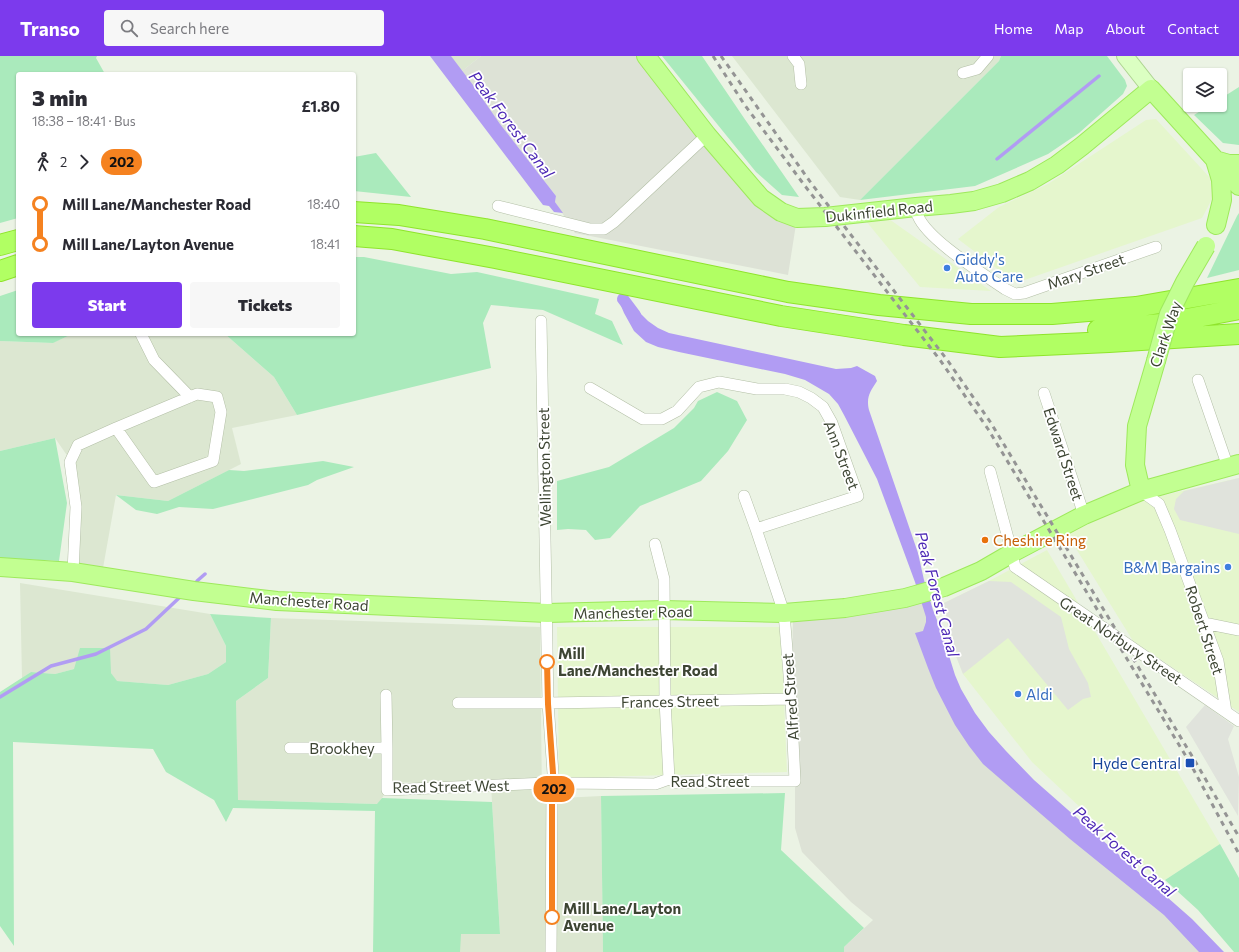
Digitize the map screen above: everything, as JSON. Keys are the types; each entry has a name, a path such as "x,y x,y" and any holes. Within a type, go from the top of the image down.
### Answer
{"highway":[{"path":"356,212 398,216 485,229 788,292 878,305 971,314 1052,314 1136,307 1239,289"},
{"path":"356,236 392,239 495,258 781,316 904,335 1000,347 1239,334"},
{"path":"0,245 16,241"},
{"path":"0,270 16,266"},
{"path":"1052,314 1239,279"},
{"path":"904,335 1023,337 1161,324 1239,309"}],"main road":[{"name":"Dukinfield Road","path":"646,56 707,135 761,198 771,206 797,218 825,218 951,204 974,201 1002,193 1030,181 1057,166 1151,89"},
{"path":"1125,56 1151,89 1239,186"},
{"path":"1215,160 1230,164 1239,164"},
{"path":"1215,160 1221,180 1222,200 1216,225"},
{"name":"Clark Way","path":"1141,491 1135,465 1137,426 1169,314 1216,225 1239,190"},
{"name":"Manchester Road","path":"0,567 73,572 278,601 547,613 664,610 784,613 845,608 906,598 944,587 981,571 1084,515 1141,491 1233,466"}],"street":[{"path":"794,56 799,64 801,84"},
{"path":"963,73 977,69 988,56"},
{"path":"498,206 590,229 604,229 614,222 707,135"},
{"name":"Mary Street","path":"916,207 917,215 936,239 992,280 1015,294 1024,293 1156,247"},
{"name":"Wellington Street","path":"541,321 548,704 554,787 552,794 551,952"},
{"path":"142,336 154,360 190,397"},
{"path":"1198,380 1233,466"},
{"name":"Ann Street","path":"590,388 642,419 662,419 677,411 699,387 719,382 758,390 785,389 799,392 811,398 822,407 832,422 858,496 756,530"},
{"name":"Edward Street","path":"1044,393 1084,515"},
{"path":"73,572 76,507 70,462 78,445 116,428 198,394 217,397 221,412 212,461 154,482 116,428"},
{"name":"Great Norbury Street","path":"990,471 1012,553 1014,567 1239,721"},
{"name":"Robert Street","path":"1141,491 1158,504 1170,530 1218,661 1226,712"},
{"path":"744,496 784,613"},
{"path":"655,544 664,579 665,700 669,779"},
{"name":"Alfred Street","path":"784,613 791,699 795,781"},
{"path":"1204,623 1239,630"},
{"name":"Brookhey","path":"290,748 387,748 386,695"},
{"name":"Frances Street","path":"458,703 548,704 665,700 791,699"},
{"name":"Read Street West","path":"387,748 386,790 546,783 554,787"},
{"name":"Read Street","path":"554,787 564,783 655,784 669,779 677,783 718,781 795,781"}],"shaded area":[{"path":"0,56 97,56 96,58 104,72 16,72 16,219 0,223"},
{"path":"430,56 451,56 500,124 556,196 555,202 563,213 554,212 549,206 543,205"},
{"path":"450,56 481,56 462,71"},
{"path":"481,56 646,56 720,149 797,218 788,275 575,233 555,202 556,196 500,124 462,71"},
{"path":"662,56 702,56 799,197 782,195 756,172"},
{"path":"732,56 1001,56 999,61 860,200 840,197"},
{"path":"1001,56 1107,56 1125,80 1127,86 1123,94 1079,133 1048,154 975,186 860,200 999,61"},
{"path":"1239,87 1239,145 1223,143 1194,115 1199,112 1227,112 1227,95"},
{"path":"1156,119 1212,180 1212,199 1202,218 1016,283 958,239 999,207 1048,184 1146,120"},
{"path":"376,153 411,197 356,191 356,157"},
{"path":"1239,213 1239,270 1207,278 1237,216"},
{"path":"889,219 991,291 920,287 866,221"},
{"path":"356,257 364,257 451,274 477,272 599,299 595,314 612,321 623,345 543,310 491,305 483,323 491,368 297,415 274,377 227,336 356,336"},
{"path":"16,291 16,336 68,336 53,343 0,341 0,296"},
{"path":"619,301 630,303 648,321 669,333 836,369 857,366 875,376 877,381 869,395 869,410 918,553 933,610 955,675 961,689 975,713 989,732 1034,780 1192,919 1224,952 1199,952 1164,915 1070,839 983,764 969,746 955,725 936,688 915,633 923,631 926,617 915,582 877,479 838,404 829,394 805,380 785,374 679,352 658,347 646,342 634,331"},
{"path":"68,336 227,336 274,377 297,415 232,428 241,464 168,501 116,495 103,568 79,563 81,508 75,467 55,438 0,451 0,341 52,343"},
{"path":"717,392 737,401 747,420 728,451 701,481 640,506 610,538 595,540 586,530 557,530 557,481 609,467 674,428 694,408 698,401"},
{"path":"55,438 67,503 59,561 0,558 0,451"},
{"path":"323,461 354,467 317,480 308,485 213,509 179,507 157,514 136,510 116,495 168,501 229,470 244,471"},
{"path":"1239,478 1239,712 1133,641 1067,534 1134,502"},
{"path":"1239,478 1239,534 1180,520 1174,509 1176,499 1184,491"},
{"path":"1047,550 1220,844 1165,880 1150,873 1032,762 963,674 951,643 944,603"},
{"path":"989,581 1011,582 1061,617 1069,649 1088,683 1091,697 1083,699 1068,710 1008,638 963,674 951,643 944,603"},
{"path":"20,583 210,614 226,646 226,662 208,674 168,685 116,681 111,673 74,669 55,674 31,672 22,678"},
{"path":"925,596 935,646 988,746 1213,952 844,952 844,947 873,920 851,902 802,852 795,828 795,781 791,699 793,619"},
{"path":"210,614 271,618 268,678 236,701 238,800 377,804 382,798 492,802 500,934 461,934 460,952 373,952 375,811 233,808 226,822 214,800 166,772 153,749 13,742 14,946 0,926 0,692 31,672 55,674 74,669 80,648 110,648 111,673 117,681 168,685 208,674 226,662 226,646"},
{"path":"271,618 540,627 542,799 601,796 603,952 460,952 460,934 500,934 491,785 393,782 378,804 237,800 236,701 268,678"},
{"path":"557,627 781,627 787,772 559,778"},
{"path":"1205,705 1234,726 1228,739 1239,777 1238,816 1186,727"},
{"path":"785,793 781,850 864,928 844,947 844,952 603,952 601,796"},
{"path":"1220,844 1239,878 1239,952 1234,952 1198,910 1165,880"}],"waterway":[{"path":"997,159 1099,76"},
{"name":"Peak Forest Canal","path":"623,299 635,315"},
{"path":"197,581 205,574"},
{"path":"0,697 51,666 96,654 146,629 179,598"}],"railway":[{"path":"713,56 744,104 805,186 940,360 988,429 1190,763 1239,854"},
{"path":"721,56 811,183 948,361 991,423 1195,761 1239,837"}],"bus line":[{"name":"202","path":"547,662 548,704 554,787 552,794 552,917"}],"place":[{"name":"Giddy's Auto Care","path":"947,268"},
{"name":"Cheshire Ring","path":"985,540"},
{"name":"B&M Bargains","path":"1228,567"},
{"name":"Mill Lane/Manchester Road","path":"547,662"},
{"name":"Aldi","path":"1018,694"},
{"name":"Hyde Central","path":"1190,763"},
{"name":"Mill Lane/Layton Avenue","path":"552,917"}]}
